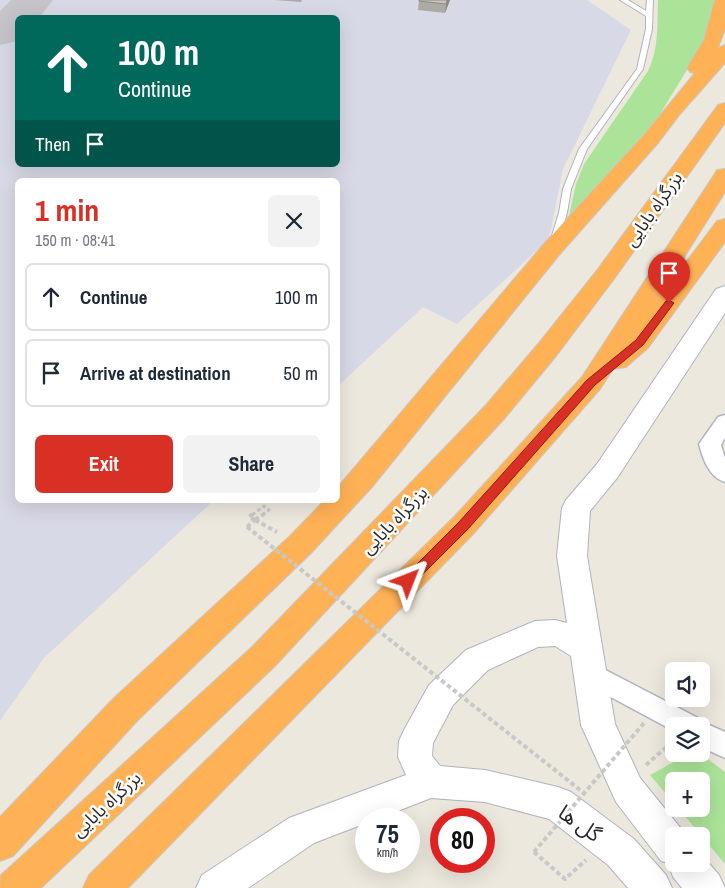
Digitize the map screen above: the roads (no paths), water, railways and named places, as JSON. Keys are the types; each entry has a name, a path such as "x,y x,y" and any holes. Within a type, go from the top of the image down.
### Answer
{"highway":[{"path":"673,110 713,40 724,0"},
{"path":"340,502 362,479 551,250 651,139 673,110 725,51"},
{"name":"بزرگراه بابایی","path":"14,888 263,657 495,412 547,350 606,274 725,109"},
{"path":"591,383 725,176"},
{"path":"102,888 464,525 591,383 640,342 725,226"},
{"path":"0,844 126,709 300,545 339,503"}],"main road":[{"path":"665,837 628,790 598,725 572,556 576,508 607,471 725,294"},
{"path":"215,888 302,830 431,782 415,757 416,741 441,695 477,660 535,634 555,633 568,637 588,661"},
{"name":"گل ها","path":"431,782 485,786 558,804 621,852 653,888"},
{"path":"693,872 706,888"}],"street":[{"path":"725,422 710,444 714,459 725,474"},
{"path":"588,661 675,717"},
{"path":"710,738 725,746"}],"lane":[{"path":"623,0 650,16"},
{"path":"551,250 563,213 567,189 584,149 640,69 650,29 650,0"}]}
